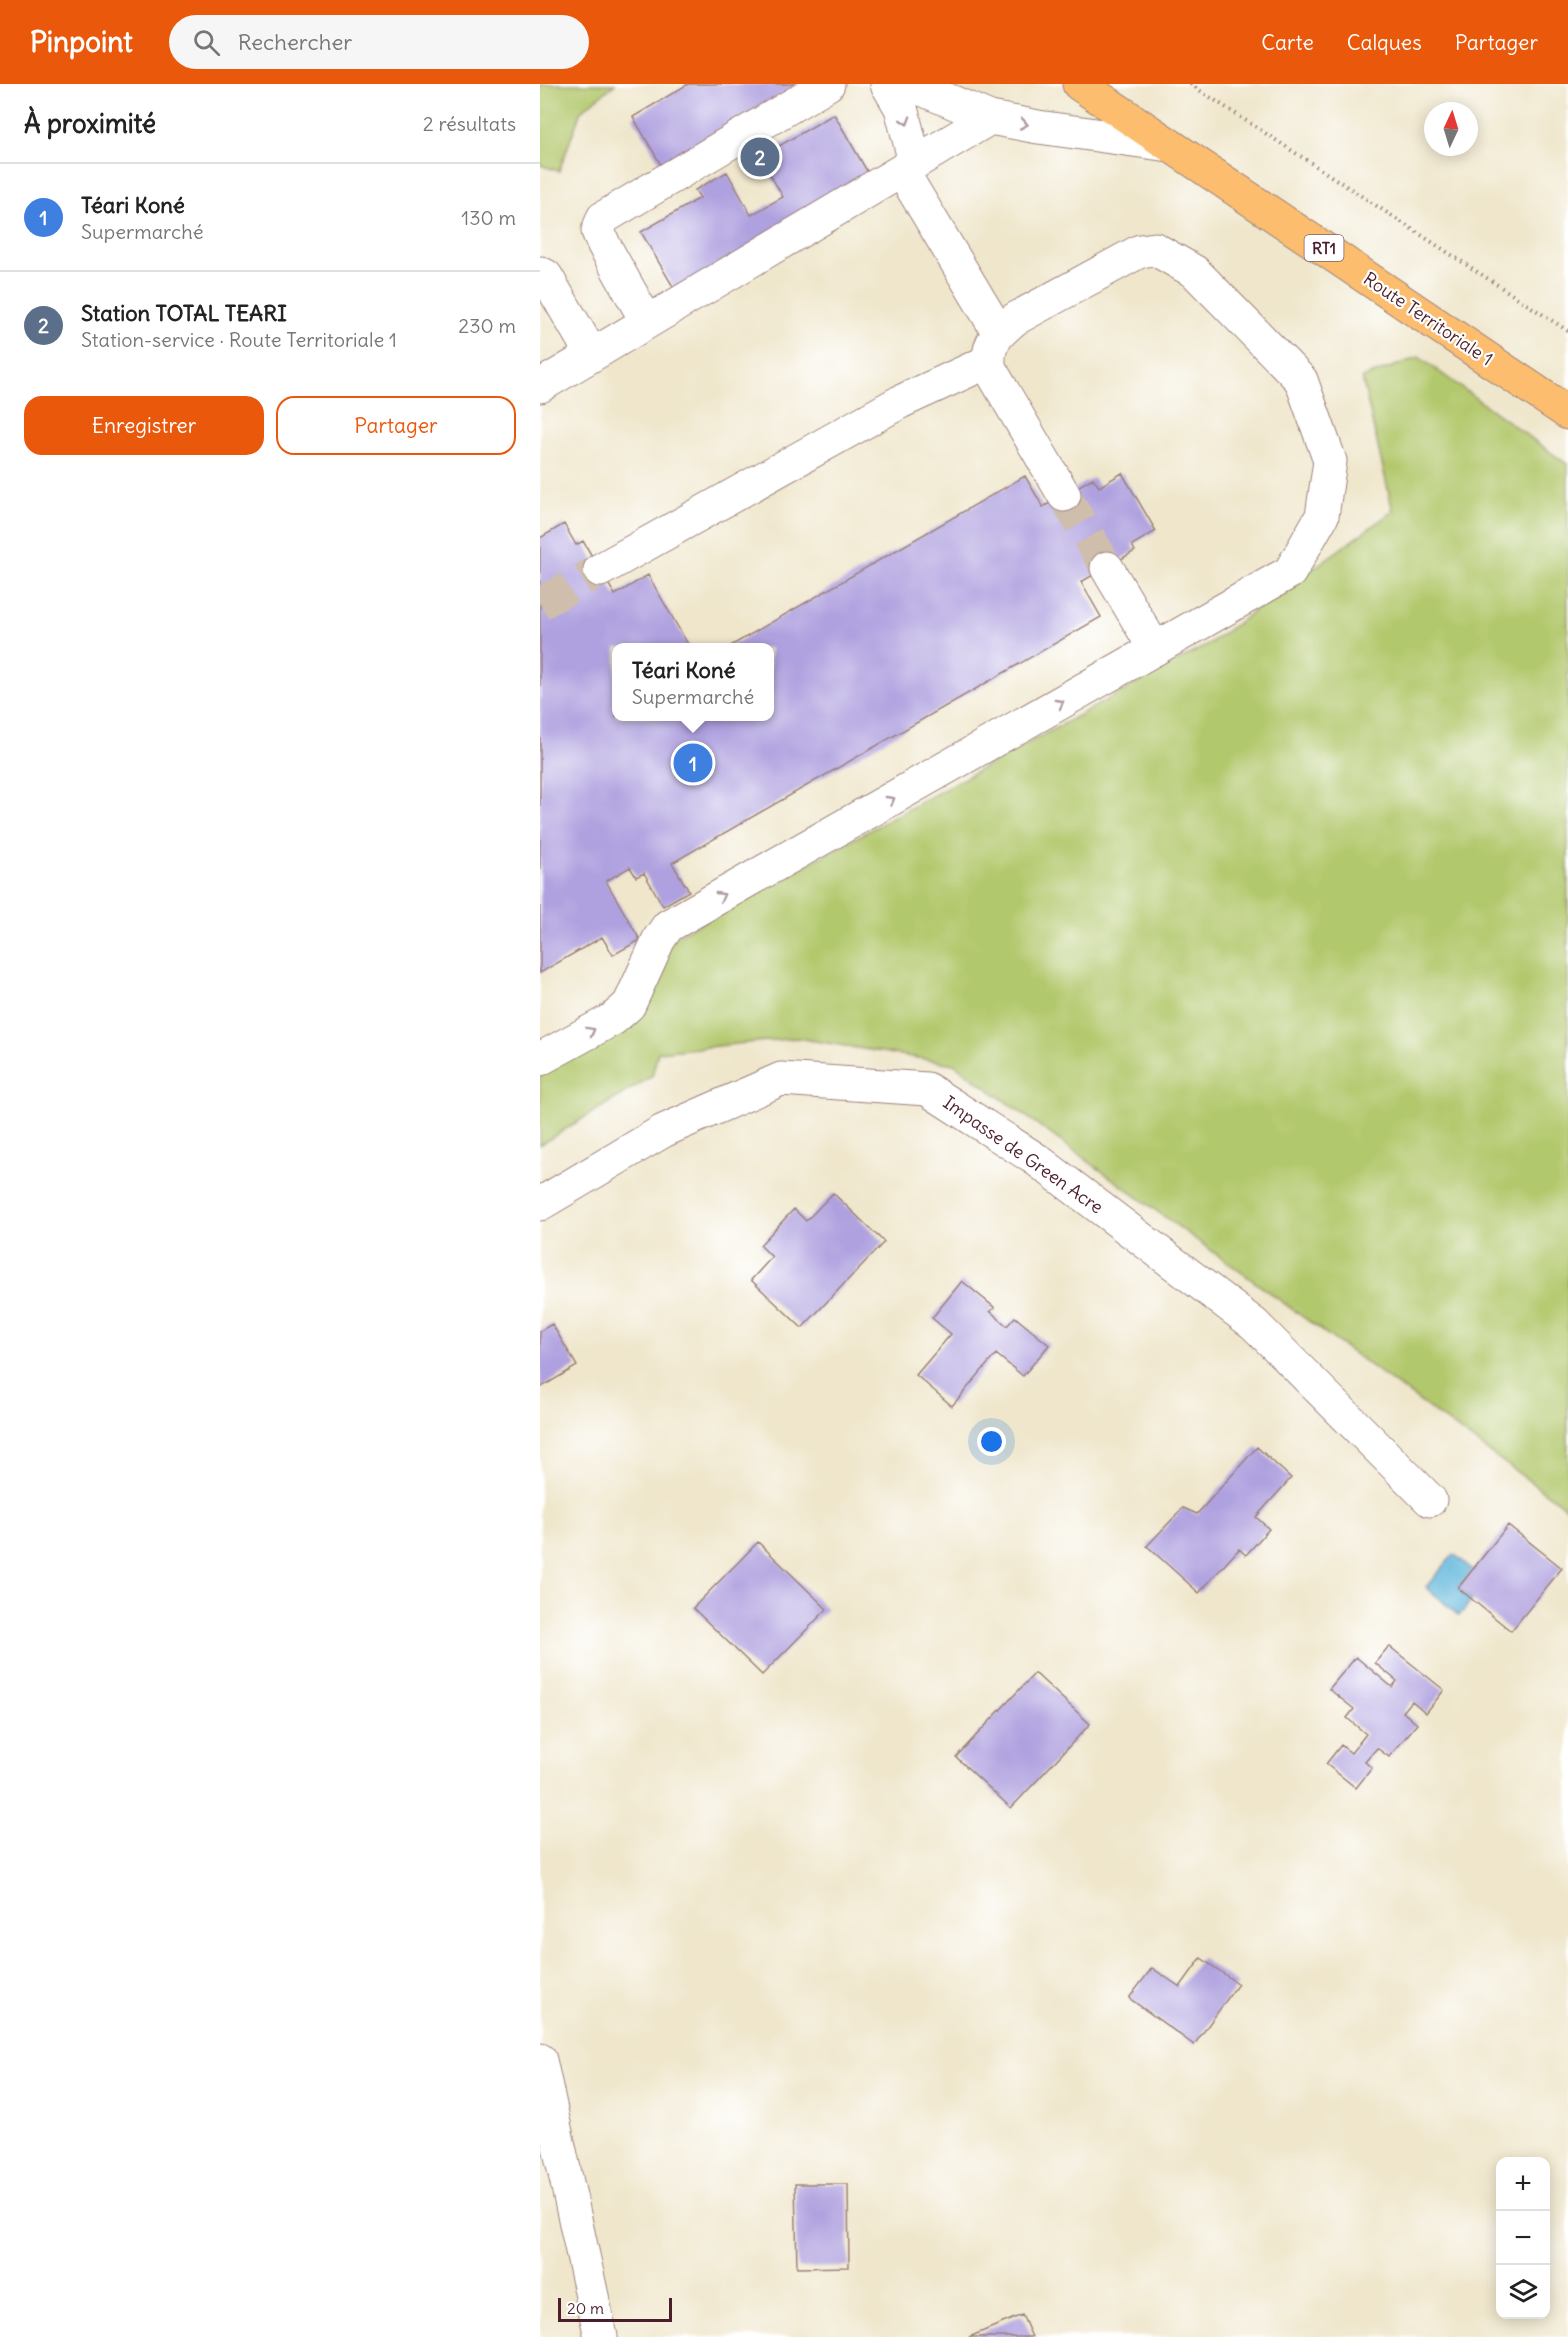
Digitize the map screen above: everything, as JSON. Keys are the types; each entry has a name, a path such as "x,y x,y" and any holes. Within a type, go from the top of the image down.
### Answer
{"main road":[{"name":"Route Territoriale 1","path":"1079,84 1568,413"}],"street":[{"path":"647,322 604,246 598,231 603,218 828,84"},
{"path":"887,84 901,108 908,167 999,333"},
{"path":"910,84 990,118 1169,145"},
{"path":"540,386 990,118"},
{"path":"540,1059 613,1018 629,1005 659,939 669,926 1290,572 1322,516 1330,461 1301,380 1195,272 1155,249 1140,251 1025,314 999,333 988,349 989,361 900,402 600,570"},
{"path":"540,273 546,276 592,355"},
{"path":"986,362 1064,495"},
{"path":"1107,568 1155,649"},
{"name":"Impasse de Green Acre","path":"540,1204 663,1131 781,1079 927,1089 1037,1160 1254,1324 1430,1500"},
{"path":"540,2060 601,2337"}],"path":[{"path":"1190,84 1568,331"}],"green space":[{"path":"540,84 615,84 581,111 559,171 540,165"},
{"path":"1419,357 1568,465 1568,1509 954,1064 797,1038 658,1052 652,1076 540,1145 540,1072 675,937 1207,645 1393,511 1362,378"}],"water":[{"path":"1454,1554 1473,1570 1458,1588 1472,1600 1459,1616 1426,1587"}],"building":[{"path":"688,84 799,84 661,165 633,117"},
{"path":"834,114 871,178 675,290 641,232 700,198 695,190 727,172 751,215 783,197 760,157"},
{"path":"1122,473 1156,531 1132,545 1135,551 1081,582 1101,617 672,863 689,891 663,906 644,873 636,877 630,867 606,881 640,940 613,955 602,937 540,973 540,538 564,524 576,545 583,541 615,595 648,575 687,643 612,643 612,721 774,721 774,643 736,643 1025,476 1043,507 1093,478 1099,487"},
{"path":"833,1193 884,1242 802,1328 751,1280 772,1257 760,1245 794,1209 806,1221"},
{"path":"962,1281 995,1308 990,1311 1007,1326 1015,1317 1049,1345 1023,1376 996,1354 952,1406 916,1375 951,1334 932,1318"},
{"path":"552,1324 577,1366 540,1388 540,1331"},
{"path":"1257,1447 1291,1478 1256,1517 1269,1529 1246,1555 1239,1549 1199,1593 1147,1546 1183,1508 1197,1514"},
{"path":"1508,1525 1562,1568 1511,1631 1458,1588"},
{"path":"758,1542 827,1609 762,1675 693,1608"},
{"path":"1389,1646 1444,1690 1426,1713 1412,1701 1403,1712 1417,1724 1389,1757 1377,1748 1365,1762 1372,1768 1356,1788 1326,1764 1341,1745 1351,1753 1366,1734 1347,1718 1354,1709 1329,1689 1356,1657 1392,1687 1397,1681 1375,1663"},
{"path":"1035,1673 1090,1724 1011,1808 956,1757"},
{"path":"1201,1958 1238,1984 1194,2045 1129,1998 1152,1968 1180,1987"},
{"path":"795,2184 848,2184 849,2267 797,2268"},
{"path":"1022,2315 1032,2337 969,2337"}],"tunnel":[{"path":"1064,495 1107,568"},
{"path":"540,604 600,570"}],"place":[{"name":"Station TOTAL TEARI","path":"760,157"},
{"name":"Téari Koné","path":"693,763"}]}
